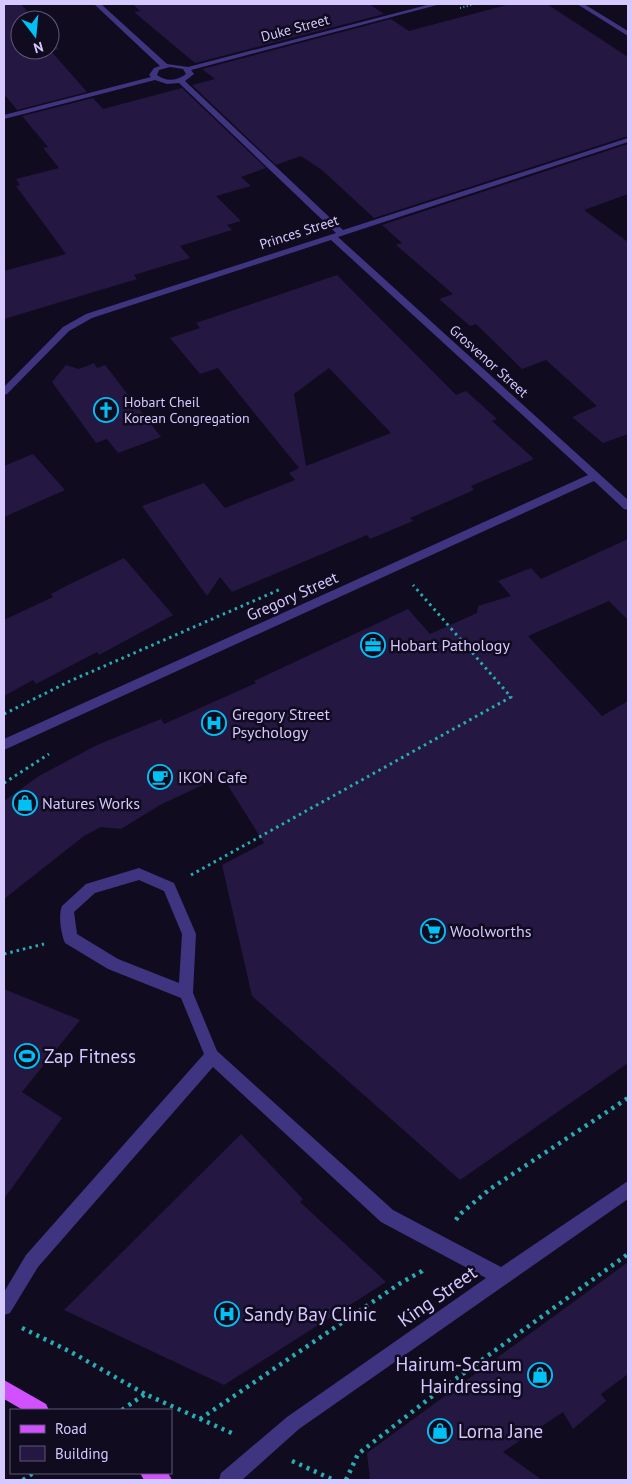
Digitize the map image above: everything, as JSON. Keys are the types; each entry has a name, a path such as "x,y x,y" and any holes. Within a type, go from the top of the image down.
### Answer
{"main road":[{"path":"4,1389 38,1409"},
{"path":"151,1474 163,1480"}],"street":[{"path":"98,4 165,66"},
{"name":"Duke Street","path":"188,69 438,4"},
{"path":"580,4 628,34"},
{"path":"4,117 155,78 163,82 181,80 188,76 190,71 181,66 165,66 154,72 155,78"},
{"name":"Grosvenor Street","path":"181,80 336,234 628,506"},
{"name":"Princes Street","path":"4,392 66,329 76,322 336,234 628,140"},
{"name":"Gregory Street","path":"4,745 595,476"},
{"path":"186,993 113,964 70,938 67,910 92,888 139,874 169,887 189,934 186,993 212,1056 387,1216 502,1277"},
{"path":"4,1307 32,1261 212,1056"},
{"name":"King Street","path":"228,1480 293,1423 628,1189"}],"path":[{"path":"456,9 475,4"},
{"path":"169,887 511,697 397,566"},
{"path":"4,954 70,938"},
{"path":"346,1480 358,1454 435,1394 628,1254"},
{"path":"20,1327 71,1352 145,1394 334,1480"},
{"path":"123,1409 145,1394"}],"building":[{"path":"4,4 21,4 26,10 10,10 10,60 59,60 87,92 17,110 4,94"},
{"path":"133,4 369,4 384,14 195,63 134,12 140,11"},
{"path":"510,4 547,4 628,57 628,136 374,218 322,170 301,156 276,165 192,85 215,79 202,69 391,19 409,31"},
{"path":"182,88 266,168 241,177 251,186 216,196 241,221 227,225 232,230 180,246 190,258 134,275 137,279 4,319 4,271 66,254 16,186 20,185 16,179 59,168 43,148 48,147 22,116 93,98 103,109"},
{"path":"628,144 628,194 584,210 628,242 628,434 603,443 572,417 597,406 546,360 522,369 476,324 470,326 439,299 453,294 396,245 402,243 382,225"},
{"path":"337,275 456,395 466,391 497,419 492,421 534,459 471,486 474,490 410,518 413,521 370,539 367,535 232,592 220,577 207,596 142,506 204,483 225,508 295,480 289,473 299,468 218,368 200,374 170,338 200,328 196,323","holes":["329,368 391,433 306,466 294,394"]},
{"name":"Hobart Cheil Korean Congregation","path":"94,363 97,368 105,365 161,437 118,453 107,439 96,443 52,382 66,365 79,369"},
{"path":"33,454 65,490 4,517 4,466"},
{"name":"Woolworths","path":"628,539 628,620 609,601 528,636 602,716 628,701 628,1063 460,1180 252,996 222,865 264,843 222,776 160,805 121,829 101,827 84,836 4,899 4,801 39,776 97,745 161,719 164,724 256,683 254,681 408,609 430,634 477,613 478,606 511,596 498,581 531,568 541,579"},
{"path":"124,558 173,615 99,655 97,652 36,684 33,680 4,696 4,620 53,597 51,594"},
{"name":"Zap Fitness","path":"4,989 80,1020 22,1092 62,1118 4,1199"},
{"path":"241,1134 303,1199 300,1202 386,1282 224,1385 64,1310"},
{"path":"628,1262 628,1374 601,1394 606,1401 573,1429 563,1412 503,1452 542,1480 370,1480 367,1453"}],"place":[{"name":"Hobart Cheil Korean Congregation","path":"106,410"},
{"name":"Hobart Pathology","path":"373,645"},
{"name":"Gregory Street Psychology","path":"214,723"},
{"name":"IKON Cafe","path":"160,777"},
{"name":"Natures Works","path":"25,803"},
{"name":"Woolworths","path":"433,931"},
{"name":"Zap Fitness","path":"27,1056"},
{"name":"Sandy Bay Clinic","path":"227,1314"},
{"name":"Hairum-Scarum Hairdressing","path":"540,1375"},
{"name":"Lorna Jane","path":"440,1431"}]}
